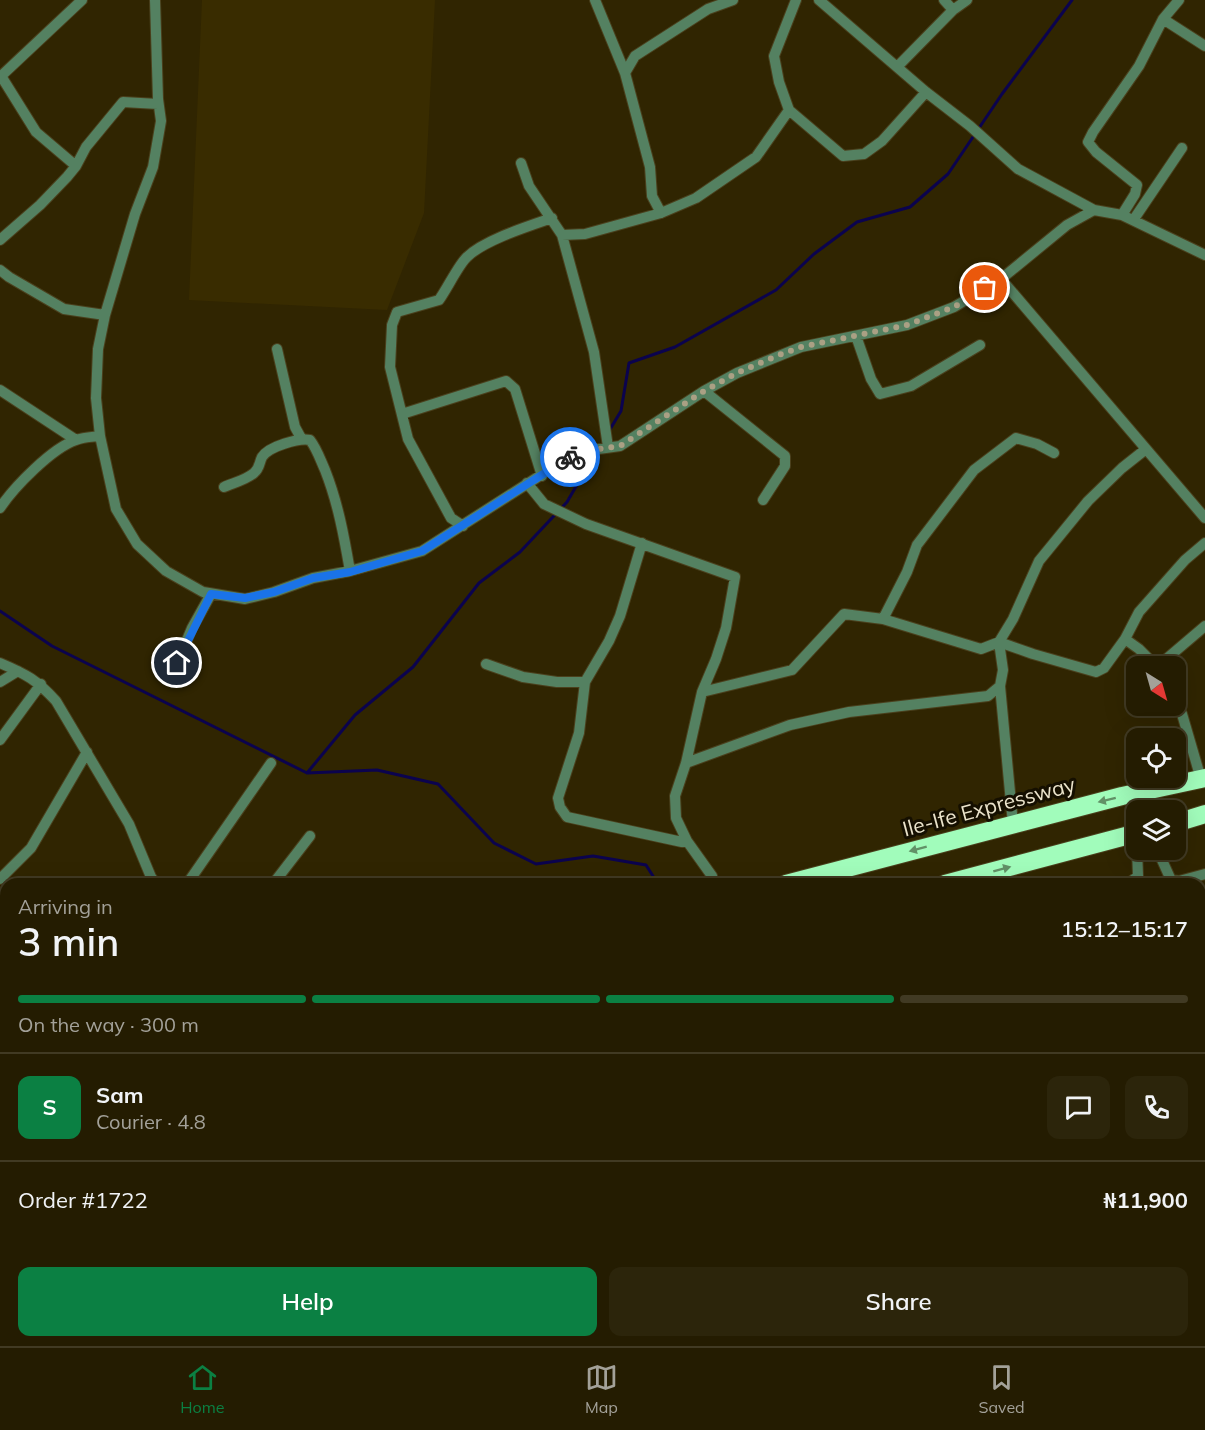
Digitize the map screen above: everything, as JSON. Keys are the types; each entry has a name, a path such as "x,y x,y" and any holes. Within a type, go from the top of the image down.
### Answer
{"highway":[{"name":"Ile-Ife Expressway","path":"809,878 1122,796 1203,778"},
{"path":"1186,820 1205,814"},
{"path":"968,878 1126,836"}],"street":[{"path":"76,166 36,132 1,77 82,0"},
{"path":"155,0 158,104 161,121 153,167 135,214 105,315 98,350 96,398 100,436 116,509 137,544 166,571 203,592 211,594 245,598 274,592 313,578 350,572 422,551 577,452 620,446 704,391 737,373 801,347 907,325 954,307 1000,279 1066,225 1094,210"},
{"path":"595,0 625,73 650,167 652,196 645,217"},
{"path":"625,73 635,56 701,14 733,0"},
{"path":"796,0 774,56 779,82 789,110 843,156 864,154 882,141 926,92"},
{"path":"819,0 1018,169 1094,210 1122,214 1205,255"},
{"path":"944,0 952,10"},
{"path":"897,67 952,10 967,0"},
{"path":"1122,214 1135,194 1137,185 1096,152 1088,142 1139,66 1163,19 1179,0"},
{"path":"1163,19 1205,46"},
{"path":"0,240 40,205 76,166 86,147 123,102 158,104"},
{"path":"562,235 585,234 661,213 696,198 756,157 789,110"},
{"path":"1134,219 1182,148"},
{"path":"521,163 529,186 562,235 594,352 608,447"},
{"path":"652,196 661,213"},
{"path":"463,526 451,518 408,439 390,367 392,325 397,312 439,300 466,257 479,248 518,230 552,218"},
{"path":"0,270 64,309 105,315"},
{"path":"1000,279 1205,519"},
{"path":"856,336 871,379 880,394 911,386 980,345"},
{"path":"277,349 295,427 301,438"},
{"path":"402,414 506,381 515,389 542,476"},
{"path":"0,390 76,440"},
{"path":"704,391 785,456 785,466 763,500"},
{"path":"0,508 34,469 64,446 76,440 100,436"},
{"path":"224,487 255,473 260,466 262,456 273,448 301,438 310,440 315,446 332,488 340,515 350,572"},
{"path":"883,619 908,572 917,545 974,470 1016,438 1037,444 1054,453"},
{"path":"702,692 792,670 844,614 883,619 981,649 999,642 1013,619 1039,561 1088,501 1122,468 1146,449"},
{"path":"528,483 544,504 586,524 735,577 726,628 702,692 686,764 675,796 676,818 687,841 712,878"},
{"path":"642,543 620,616 609,641 585,682 579,733 558,798 560,807 567,817 682,842 687,841"},
{"path":"999,642 1096,672 1104,668 1125,639 1139,612 1185,560 1205,543"},
{"path":"170,680 192,628 211,594"},
{"path":"1169,656 1205,626"},
{"path":"1125,639 1145,656"},
{"path":"999,642 1003,670 1000,687 1013,824"},
{"path":"0,663 41,684 56,701 129,824 152,878"},
{"path":"486,664 523,677 557,682 585,682"},
{"path":"0,682 18,671"},
{"path":"0,740 41,684"},
{"path":"686,764 790,725 849,712 988,696 1000,687"},
{"path":"1183,716 1203,778"},
{"path":"1,878 32,848 87,752"},
{"path":"191,878 271,763"},
{"path":"278,878 310,836"},
{"path":"1136,878 1138,876 1137,860"},
{"path":"1162,860 1170,878"},
{"path":"1190,878 1205,874"}],"shaded area":[{"path":"202,0 435,0 424,213 387,310 189,300"}],"waterway":[{"path":"609,431 621,411 629,363 675,347 776,290 814,254 857,222 910,207 948,174 1002,94 1072,0"},
{"path":"307,773 355,715 413,667 479,583 520,552 567,502 596,452"},
{"path":"0,611 52,646 307,773 377,770 438,784 494,843 536,864 593,856 646,865 654,878"}],"way so far":[{"path":"570,457 577,452 620,446 704,391 737,373 779,355 801,347 907,325 954,307 985,288"}],"route":[{"path":"177,663 192,628 211,594 245,598 274,592 313,578 350,572 422,551 570,457"}]}
